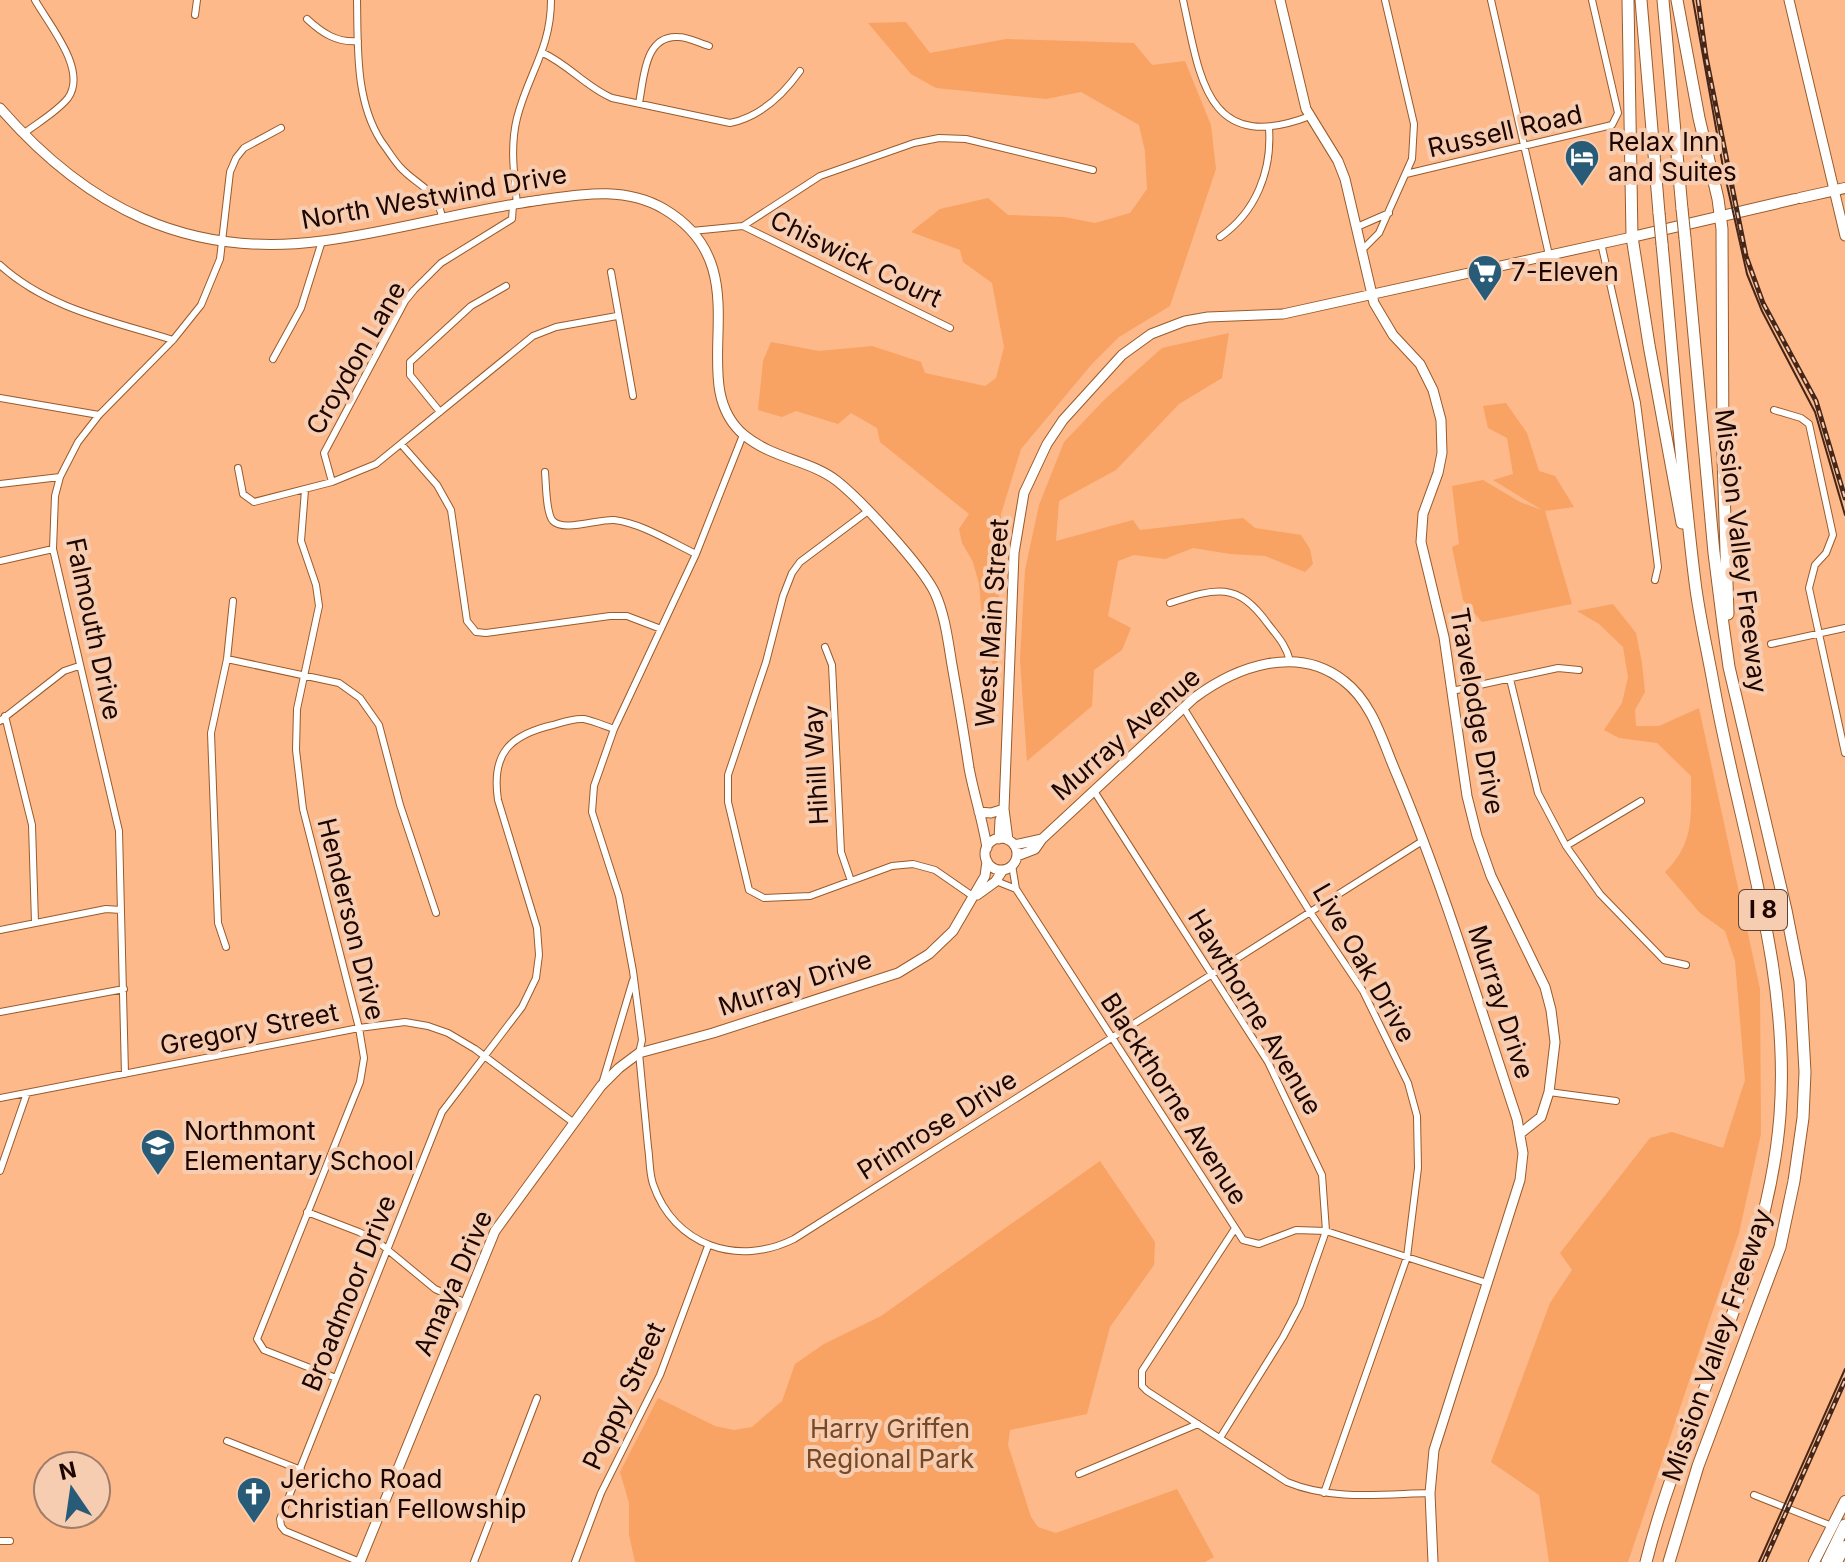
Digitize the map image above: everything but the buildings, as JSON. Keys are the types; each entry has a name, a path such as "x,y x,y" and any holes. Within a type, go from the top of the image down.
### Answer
{"highway":[{"path":"1628,0 1632,237 1649,345 1695,585"},
{"name":"Mission Valley Freeway","path":"1641,0 1695,585 1777,987 1782,1068 1771,1178 1758,1242 1732,1319 1683,1440 1646,1562"},
{"name":"Mission Valley Freeway","path":"1663,0 1714,553 1729,667 1800,981 1805,1072 1803,1118 1780,1247 1698,1466 1669,1562"},
{"path":"1677,0 1721,217 1729,667"},
{"path":"1827,1562 1839,1526"}],"main road":[{"name":"West Main Street","path":"1632,237 1840,189"},
{"path":"1814,1562 1839,1526 1845,1501"},
{"path":"1837,1562 1845,1546"}],"street":[{"path":"23,134 65,101 74,79 72,63 35,0"},
{"path":"195,15 197,0"},
{"path":"357,0 362,87 369,117 401,168 423,184 440,204 442,218"},
{"path":"515,204 512,150 515,129 523,99 543,53 551,0"},
{"path":"1183,0 1201,81 1210,98 1229,117 1243,124 1269,128 1310,116"},
{"name":"Travelodge Drive","path":"1280,0 1310,116 1338,161 1357,227 1371,294 1393,335 1420,364 1433,390 1441,420 1442,453 1423,514 1421,542 1444,637 1467,796 1477,836 1500,895 1545,987 1555,1042 1549,1092 1541,1117 1521,1133"},
{"path":"1362,250 1379,233 1412,159 1414,124 1385,0"},
{"path":"1491,0 1549,255"},
{"name":"Russell Road","path":"1406,174 1612,125 1618,113 1592,0"},
{"path":"1789,0 1840,189 1845,236"},
{"path":"307,19 322,33 340,40 358,41"},
{"path":"639,103 649,53 657,44 679,36 709,46"},
{"path":"543,53 562,61 597,91 612,98 730,123 748,119 788,88 800,71"},
{"name":"North Westwind Drive","path":"0,108 54,165 101,198 155,224 223,241 277,245 322,241 515,204 591,193 633,196 666,210 692,231 709,257 716,277 720,297 720,384 728,412 743,435"},
{"name":"Falmouth Drive","path":"125,1074 119,831 53,549 55,496 60,477 78,442 99,415 173,340 204,297 220,259 230,172 236,158 244,148 281,128"},
{"path":"1220,237 1243,217 1259,191 1270,147 1269,128"},
{"path":"692,231 743,226 820,176 914,143 939,138 966,139 1093,170"},
{"name":"Croydon Lane","path":"332,482 324,453 405,301 441,263 512,219 515,204"},
{"path":"1357,227 1389,213"},
{"name":"Chiswick Court","path":"743,226 950,328"},
{"name":"West Main Street","path":"1005,840 1015,534 1024,493 1036,465 1063,420 1122,355 1162,329 1208,317 1283,314 1632,237"},
{"path":"273,359 301,308 322,241"},
{"path":"1601,243 1646,456 1658,567 1655,580"},
{"path":"0,265 27,286 61,305 173,340"},
{"path":"611,272 633,396"},
{"path":"440,412 410,375 410,362 471,306 506,286"},
{"path":"238,468 243,494 254,502 332,482 376,464 533,336 556,327 617,316"},
{"path":"0,398 99,415"},
{"path":"1774,410 1801,418 1809,424 1833,527 1830,545 1815,565 1809,588 1845,753"},
{"path":"708,1246 678,1223 653,1186 634,976 619,896 592,812 596,779 614,729 696,554 743,435"},
{"name":"Murray Avenue","path":"743,435 776,456 800,463 836,480 868,511 924,575 939,603 987,848 985,876 953,931"},
{"path":"401,444 448,500 467,621 476,632 610,616 627,616 661,629"},
{"path":"545,472 549,516 554,523 563,526 614,520 630,524 696,554"},
{"path":"0,484 60,477"},
{"name":"Henderson Drive","path":"305,490 301,541 316,585 319,606 297,709 295,739 303,809 364,1058 360,1082 258,1343 264,1350 336,1378"},
{"path":"868,511 810,553 792,573 728,775 728,802 749,890 764,898 810,896 892,866 913,864 935,870 974,897"},
{"path":"0,561 53,549"},
{"path":"1170,603 1211,591 1231,593 1248,600 1286,645 1290,661"},
{"path":"226,947 218,923 211,733 227,659 233,601"},
{"path":"1771,644 1845,628"},
{"name":"Hihill Way","path":"825,647 832,665 841,852 851,881"},
{"path":"227,659 305,675 346,688 366,705 376,721 436,913"},
{"name":"Murray Avenue","path":"974,897 996,881 1011,864 1035,849 1183,707 1216,683 1240,671 1290,661"},
{"name":"Murray Drive","path":"1290,661 1327,670 1343,680 1362,700 1424,840 1521,1133 1523,1153 1520,1180 1434,1450 1430,1493 1433,1562"},
{"path":"35,923 32,825 2,719 64,671 79,666"},
{"path":"1452,691 1558,668 1579,670"},
{"path":"1510,679 1538,793 1566,846 1600,894 1664,960 1686,965"},
{"name":"Live Oak Drive","path":"1183,707 1310,912 1363,991 1414,1101 1419,1143 1407,1257 1324,1493"},
{"name":"Broadmoor Drive","path":"360,1562 285,1531 280,1519 442,1112 522,1007 536,978 539,955 537,928 498,800 496,781 500,760 512,742 531,730 586,719 614,729"},
{"name":"Hawthorne Avenue","path":"1094,791 1268,1062 1319,1165 1326,1231 1300,1305 1220,1438"},
{"path":"1566,846 1641,801"},
{"path":"987,861 991,866 1011,864 1005,840 981,817 1004,809"},
{"path":"987,848 1005,840 1042,839"},
{"name":"Primrose Drive","path":"708,1246 728,1251 759,1251 779,1247 794,1239 1424,840"},
{"name":"Blackthorne Avenue","path":"1011,864 1016,889 1234,1230 1142,1371 1140,1378 1147,1391 1287,1482 1324,1493 1430,1493"},
{"path":"996,881 1016,889"},
{"path":"0,930 106,909 121,910"},
{"name":"Murray Drive","path":"639,1053 713,1033 898,973 929,954 953,931"},
{"path":"601,1086 634,976"},
{"path":"0,1012 124,989"},
{"name":"Gregory Street","path":"0,1098 393,1022 428,1026 457,1038 574,1123"},
{"name":"Amaya Drive","path":"360,1562 495,1231 601,1086 639,1053"},
{"path":"1549,1092 1616,1101"},
{"path":"0,1171 27,1093"},
{"path":"307,1212 359,1232 388,1250 435,1289 466,1303"},
{"path":"1234,1230 1249,1244 1259,1244 1296,1230 1326,1231 1487,1283"},
{"name":"Poppy Street","path":"575,1562 607,1481 660,1375 708,1246"},
{"path":"474,1562 537,1398"},
{"path":"1079,1474 1198,1424"},
{"path":"227,1441 301,1470"},
{"path":"1754,1495 1839,1526"},
{"path":"0,1541 10,1541"}],"green space":[{"path":"906,22 930,53 1006,39 1134,43 1152,65 1185,61 1211,125 1216,169 1170,306 1119,337 1091,365 1021,449 1001,514 997,673 985,648 979,584 959,529 969,514 880,442 877,428 851,413 838,424 796,411 782,417 758,410 763,361 771,342 819,351 872,346 921,362 925,373 985,386 996,378 1004,347 992,283 963,262 960,250 911,232 940,209 988,198 1008,215 1064,217 1095,223 1130,213 1147,189 1145,151 1139,125 1081,92 1046,99 936,88 911,74 868,23"},
{"path":"1229,333 1222,378 1179,404 1116,470 1059,501 1056,541 1133,520 1140,530 1243,518 1255,528 1301,535 1310,549 1313,564 1305,572 1265,556 1193,548 1165,559 1134,555 1118,561 1108,616 1131,628 1122,650 1094,670 1092,706 1027,761 1020,660 1025,570 1039,505 1064,442 1104,400 1162,348"},
{"path":"1506,403 1527,433 1539,471 1555,476 1574,507 1545,511 1572,604 1482,622 1463,600 1452,547 1459,544 1452,486 1483,480 1520,502 1542,510 1493,480 1513,474 1507,438 1488,428 1483,406"},
{"path":"1613,604 1636,633 1642,663 1645,692 1635,710 1636,726 1659,726 1699,708 1760,989 1761,1134 1739,1233 1628,1562 1549,1562 1539,1495 1491,1462 1550,1303 1572,1270 1560,1253 1650,1138 1672,1132 1723,1148 1745,1080 1735,961 1725,931 1700,913 1665,872 1682,850 1689,828 1691,776 1657,743 1619,738 1604,730 1622,703 1628,677 1623,647 1599,624 1577,611"},
{"name":"Harry Griffen Regional Park","path":"1100,1161 1155,1242 1154,1265 1110,1327 1087,1414 1010,1430 1008,1445 1031,1517 1038,1527 1056,1533 1177,1489 1214,1557 1205,1562 635,1562 629,1535 629,1503 620,1472 658,1398 715,1426 734,1430 752,1427 782,1401 795,1364 824,1344 881,1316"}],"tram line":[{"path":"1693,0 1723,167 1747,274 1762,311 1815,412 1845,515"},
{"path":"1759,1562 1845,1369"}],"railway":[{"path":"1698,0 1706,57 1746,256 1763,303 1816,401 1845,498"},
{"path":"1764,1562 1845,1380"}],"place":[{"name":"Relax Inn and Suites","path":"1582,188"},
{"name":"7-Eleven","path":"1485,303"},
{"name":"Northmont Elementary School","path":"158,1177"},
{"name":"Jericho Road Christian Fellowship","path":"254,1525"}]}
